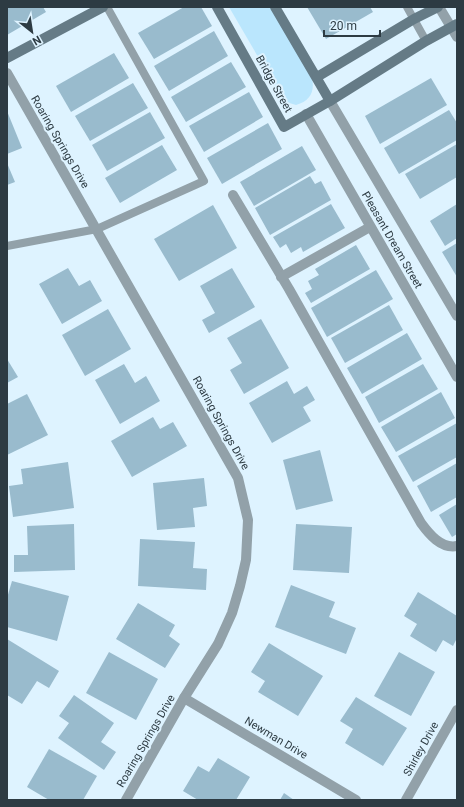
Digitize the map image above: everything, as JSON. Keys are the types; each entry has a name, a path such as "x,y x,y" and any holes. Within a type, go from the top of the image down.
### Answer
{"street":[{"path":"7,58 103,7"},
{"name":"Bridge Street","path":"217,7 284,127 330,101 454,25"},
{"path":"275,7 330,101"},
{"path":"317,77 414,19 439,7 454,25 457,38"},
{"name":"Roaring Springs Drive","path":"7,73 238,478 248,520 246,560 232,613 218,644 184,698 126,800"},
{"name":"Pleasant Dream Street","path":"330,101 457,316"},
{"name":"Pleasant Dream Street","path":"306,114 457,377"},
{"path":"233,195 421,523 429,534 437,540 448,546 457,546"},
{"path":"281,277 370,227"},
{"name":"Newman Drive","path":"184,698 356,800"},
{"name":"Shirley Drive","path":"406,800 457,710"}],"lane":[{"path":"7,246 97,229 204,181 107,7"},
{"path":"407,7 426,41"}],"shaded area":[{"path":"229,7 270,7 312,78 312,92 305,101 296,105 286,102 282,98"}],"building":[{"path":"7,7 43,7 46,12 7,35"},
{"path":"184,7 201,7 212,26 154,59 138,33"},
{"path":"307,7 370,7 373,12 326,39"},
{"path":"214,31 228,56 169,91 154,66"},
{"path":"114,53 129,78 71,112 56,86"},
{"path":"231,62 246,87 186,122 171,97"},
{"path":"431,78 447,105 380,144 365,116"},
{"path":"133,83 148,108 90,141 75,116"},
{"path":"249,92 263,117 204,152 189,126"},
{"path":"449,110 457,123 457,140 399,174 384,148"},
{"path":"7,111 22,148 7,154"},
{"path":"150,112 165,138 107,171 92,145"},
{"path":"268,123 282,149 222,184 207,158"},
{"path":"457,144 457,177 420,199 405,174"},
{"path":"162,145 177,170 120,203 105,178"},
{"path":"302,146 316,170 254,206 240,182"},
{"path":"7,163 15,182 7,185"},
{"path":"310,176 315,184 321,181 331,200 270,235 255,208"},
{"path":"331,204 345,228 303,252 301,247 291,253 286,244 280,248 273,237"},
{"path":"457,204 457,238 445,246 430,221"},
{"path":"213,205 237,248 179,281 154,239"},
{"path":"457,243 457,277 442,252"},
{"path":"356,245 370,269 311,303 305,293 312,289 308,281 319,275 315,269"},
{"path":"68,268 79,286 90,280 102,301 62,324 39,284"},
{"path":"232,268 255,307 209,333 202,320 215,313 200,286"},
{"path":"376,270 393,299 327,337 311,308"},
{"path":"389,305 403,330 345,363 331,338"},
{"path":"108,309 131,349 85,376 62,335"},
{"path":"261,319 289,368 244,394 230,370 242,363 227,338"},
{"path":"407,333 422,359 362,394 347,368"},
{"path":"7,359 18,377 7,383"},
{"path":"124,364 135,383 146,376 160,401 120,424 95,380"},
{"path":"423,364 438,389 379,423 365,397"},
{"path":"287,381 294,394 307,386 315,400 303,407 311,421 272,443 249,403"},
{"path":"441,392 455,418 396,452 381,427"},
{"path":"27,394 48,435 7,455 7,404"},
{"path":"153,417 160,429 173,422 187,446 132,477 111,441"},
{"path":"457,423 457,457 413,482 398,456"},
{"path":"320,450 333,501 296,510 283,460"},
{"path":"68,462 74,508 13,517 9,486 23,484 21,469"},
{"path":"457,463 457,497 431,512 417,486"},
{"path":"204,478 207,506 193,508 195,527 157,530 153,483"},
{"path":"457,504 457,534 452,537 439,515"},
{"path":"74,524 75,570 14,572 14,555 28,555 27,526"},
{"path":"296,524 352,527 349,573 293,570"},
{"path":"140,539 195,542 193,568 207,569 206,590 138,586"},
{"path":"12,581 69,596 57,641 7,627 7,598"},
{"path":"291,585 335,602 329,617 356,628 346,654 275,627"},
{"path":"418,592 457,616 457,638 453,646 443,640 436,652 410,636 417,624 404,616"},
{"path":"138,603 175,625 169,636 180,644 165,668 116,639"},
{"path":"7,639 59,671 49,688 37,681 22,704 7,695"},
{"path":"269,643 323,676 298,716 258,692 265,681 251,672"},
{"path":"109,652 158,679 136,720 86,693"},
{"path":"399,652 435,672 411,716 374,696"},
{"path":"74,695 114,723 101,742 116,752 104,770 58,738 69,723 59,716"},
{"path":"356,697 407,728 383,766 345,743 353,729 340,721"},
{"path":"49,749 97,776 83,800 49,800 27,787"},
{"path":"218,758 250,777 236,800 198,800 183,791 198,766 209,772"},
{"path":"284,793 294,800 280,800"}]}
